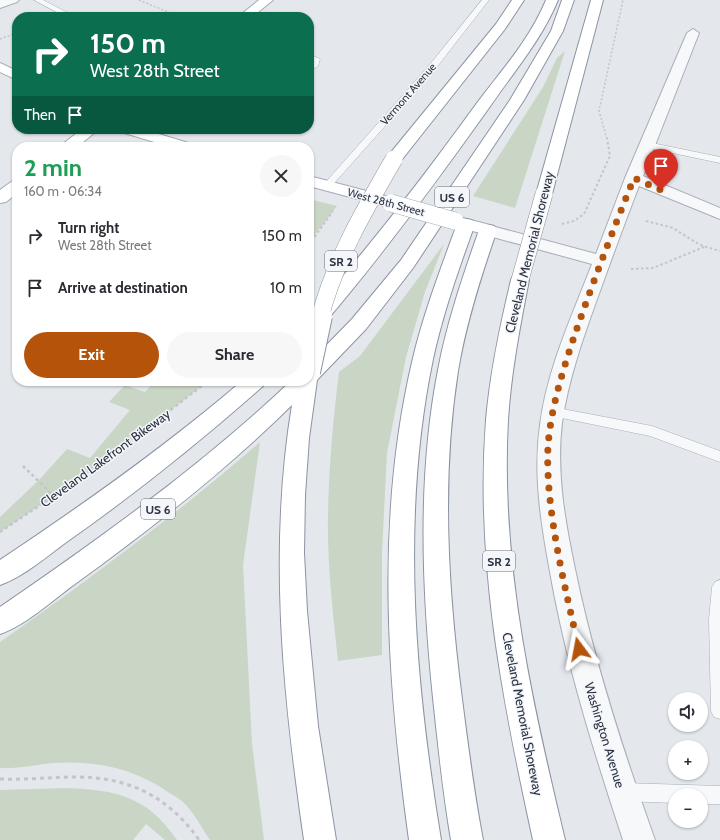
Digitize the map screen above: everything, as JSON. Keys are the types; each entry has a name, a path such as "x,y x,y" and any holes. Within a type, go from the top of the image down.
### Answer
{"main road":[{"path":"250,12 266,0"},
{"name":"SR 2","path":"314,348 321,314 341,259 366,207 394,159 500,26 518,0"},
{"name":"US 6","path":"314,321 373,254 426,184 534,34 552,0"},
{"name":"US 6","path":"314,371 359,324 383,295 428,233 541,60 557,31 568,0"},
{"name":"Cleveland Memorial Shoreway","path":"548,840 515,687 505,620 495,505 497,408 508,335 520,280 597,0"},
{"path":"0,67 12,73"},
{"path":"74,142 85,134"},
{"path":"143,134 170,142"},
{"name":"West 28th Street","path":"314,182 470,225"},
{"path":"0,198 12,189"},
{"path":"425,840 410,728 404,652 402,571 403,515 411,430 419,377 438,303 470,225"},
{"path":"467,840 445,677 436,554 438,449 448,371 464,301 470,225"},
{"name":"US 6","path":"0,574 161,460 250,386"},
{"name":"US 6","path":"0,622 108,546 163,505 256,427 301,386"},
{"path":"305,386 294,496 293,606 299,688 308,762 320,840"}],"street":[{"path":"0,4 13,0"},
{"name":"Washington Avenue","path":"639,840 581,656 564,583 550,492 548,446 552,412 568,355 601,261 693,33"},
{"path":"634,178 720,214"},
{"name":"West 28th Street","path":"470,225 601,261"}],"lane":[{"path":"37,0 62,12"},
{"name":"Vermont Avenue","path":"327,186 430,70 486,0"},
{"path":"647,145 720,160"},
{"path":"552,412 652,431 720,457"},
{"path":"720,587 717,620 720,711"},
{"path":"623,792 720,795"}],"path":[{"path":"140,0 168,12"},
{"path":"0,39 12,35"},
{"path":"314,236 337,206"},
{"path":"646,221 673,228 704,247 720,251"},
{"path":"631,269 644,270 662,267 684,252 704,247"},
{"name":"Cleveland Lakefront Bikeway","path":"0,532 109,458 202,386"},
{"path":"23,466 54,496"},
{"path":"0,779 88,776 126,782 143,790 176,811 190,827 198,840"}],"green space":[{"path":"565,51 515,208 473,196 543,87 557,58"},
{"path":"314,200 337,206 314,236"},
{"path":"444,244 425,292 406,357 387,453 382,552 382,655 338,661 329,570 328,515 329,479 339,372 360,356"},
{"path":"124,386 145,392 150,386 202,386 97,467 0,532 0,517 39,480 67,449 90,458 130,410 109,402"},
{"path":"260,442 243,565 252,744 264,840 210,840 192,812 181,800 157,785 129,772 99,765 68,762 26,767 0,768 0,642 133,545 197,495"},
{"path":"66,788 100,791 129,798 154,814 166,825 177,840 165,840 146,824 133,840 0,840 0,790"}],"route":[{"path":"579,649 565,590 550,492 548,446 552,412 582,312 634,178 661,190"}]}
